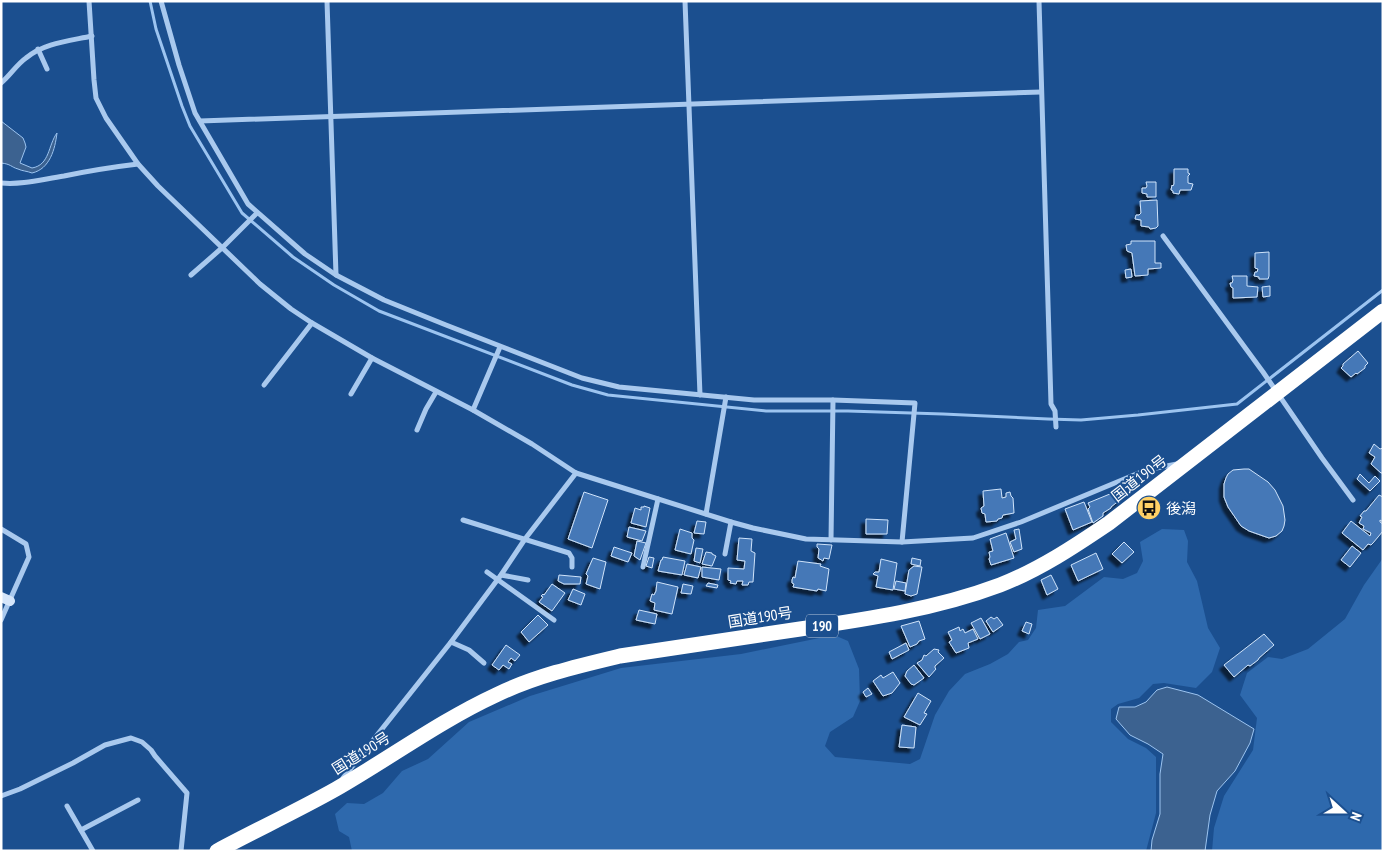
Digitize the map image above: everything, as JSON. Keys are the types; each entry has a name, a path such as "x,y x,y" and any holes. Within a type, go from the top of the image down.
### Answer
{"highway":[{"name":"国道190号","path":"217,851 335,790 443,722 498,694 564,671 620,656 867,619 934,605 1002,584 1055,557 1088,538 1109,523 1383,311"}],"street":[{"path":"90,1 96,98 106,118 138,164 158,186 260,284 312,323 372,358 473,410 532,444 576,473 754,528 806,538 902,542 973,538 1021,522 1146,470 1189,461"},
{"path":"161,1 195,113 248,204 305,254 336,275 384,300 500,347 582,378 619,387 771,401 833,400 915,403 902,542"},
{"path":"327,1 336,275"},
{"path":"685,1 700,395"},
{"path":"1039,1 1051,404 1056,427"},
{"path":"1,84 24,59 38,49 92,36"},
{"path":"38,49 47,69"},
{"path":"200,121 1041,92"},
{"path":"1,183 38,181 70,174 138,164"},
{"path":"192,275 257,213"},
{"path":"1163,236 1353,500"},
{"path":"264,385 312,323"},
{"path":"473,410 500,347"},
{"path":"351,394 372,358"},
{"path":"417,430 436,392"},
{"path":"706,514 726,398"},
{"path":"831,540 833,400"},
{"path":"335,790 351,767 451,642 576,473"},
{"path":"643,567 658,499"},
{"path":"463,520 569,553 572,558 572,567"},
{"path":"725,554 731,522"},
{"path":"1,529 26,544 29,557 6,599 1,620"},
{"path":"487,572 499,577 554,620"},
{"path":"499,577 528,580"},
{"path":"451,642 469,650 484,663"},
{"path":"1,796 20,789 105,745 131,738 142,742 151,750 187,793 181,851"},
{"path":"81,830 138,800"},
{"path":"67,806 93,851"}],"shaded area":[{"path":"1,121 23,138 26,147 20,163 32,168 38,166 45,159 57,133 51,157 43,167 32,173 1,163"},
{"path":"1162,529 1184,530 1188,541 1187,562 1197,581 1208,628 1220,648 1212,672 1196,688 1164,683 1153,684 1139,698 1118,704 1111,709 1111,722 1128,739 1146,748 1156,757 1156,813 1146,851 352,851 349,837 339,831 335,814 347,803 364,804 383,793 402,771 428,759 469,722 530,696 621,668 741,654 834,635 848,641 859,669 860,701 853,717 830,732 825,746 835,757 910,764 920,759 935,715 949,691 965,674 990,664 1008,654 1019,642 1028,640 1036,628 1038,610 1065,606 1104,577 1123,579 1137,573 1143,561 1140,542"},
{"path":"1383,558 1383,851 1212,851 1214,828 1224,796 1253,750 1257,718 1240,695 1247,673 1268,657 1282,659 1308,649 1345,619 1364,585"},
{"path":"1167,687 1198,695 1254,729 1250,743 1235,771 1217,791 1210,815 1205,851 1151,851 1152,840 1160,814 1160,774 1163,754 1130,735 1116,719 1119,707 1135,707 1146,702 1157,690"}],"building":[{"path":"1174,169 1188,169 1190,174 1188,176 1188,183 1193,184 1191,190 1180,190 1179,194 1173,193 1171,190 1174,184"},
{"path":"1146,182 1156,182 1156,197 1147,197 1147,194 1142,193 1142,188 1147,186"},
{"path":"1157,200 1158,226 1150,229 1149,227 1141,226 1141,220 1135,219 1136,215 1141,213 1140,201"},
{"path":"1131,241 1155,241 1155,263 1161,263 1161,268 1148,269 1148,275 1135,276 1132,253 1127,251 1126,245 1131,244"},
{"path":"1269,252 1268,279 1259,279 1259,277 1254,276 1258,269 1255,268 1255,253"},
{"path":"1131,269 1132,277 1126,278 1125,270"},
{"path":"1232,276 1247,276 1247,286 1258,287 1257,297 1233,298 1233,288 1230,283 1233,280"},
{"path":"1270,286 1270,296 1263,297 1262,287"},
{"path":"1358,351 1368,363 1365,368 1351,377 1341,368"},
{"path":"1374,444 1380,449 1383,448 1383,473 1371,464 1375,457 1369,453"},
{"path":"1249,469 1268,482 1275,490 1283,506 1284,526 1282,531 1276,536 1269,538 1249,531 1241,526 1228,507 1224,497 1224,484 1228,474 1233,470"},
{"path":"1360,474 1369,483 1375,476 1380,481 1370,491 1357,479"},
{"path":"1001,489 1002,498 1006,497 1006,493 1010,492 1013,498 1014,513 1003,515 997,521 986,522 985,514 982,513 981,508 984,506 983,491"},
{"path":"1122,489 1124,496 1121,500 1093,523 1088,503"},
{"path":"584,492 608,500 592,548 568,539"},
{"path":"1379,495 1383,497 1383,522 1380,520 1380,522 1383,524 1383,531 1371,545 1368,544 1363,550 1342,533 1351,521 1370,536 1371,533 1363,529 1364,526 1359,523 1362,517 1360,516"},
{"path":"1084,502 1092,522 1073,530 1065,509"},
{"path":"641,507 650,508 646,527 631,523 635,508 641,510"},
{"path":"866,519 888,520 887,534 866,534"},
{"path":"697,521 706,522 704,534 694,533"},
{"path":"629,527 646,531 642,541 627,537"},
{"path":"680,529 692,533 694,540 691,554 675,550"},
{"path":"1019,529 1022,549 1014,552 1010,542 1016,539 1014,530"},
{"path":"1006,533 1014,558 991,565 989,552 993,551 990,539"},
{"path":"739,538 752,539 751,551 755,553 753,582 749,582 748,585 742,585 743,581 737,581 736,584 730,583 731,581 728,580 728,568 744,569 745,561 737,560"},
{"path":"637,541 646,543 640,560 634,556"},
{"path":"1124,542 1134,552 1122,563 1112,554"},
{"path":"817,544 832,545 829,559 824,558 823,561 818,558 819,549"},
{"path":"1352,546 1361,553 1350,567 1341,560"},
{"path":"614,547 632,553 628,562 611,556"},
{"path":"696,548 703,549 700,563 694,561"},
{"path":"706,552 716,556 712,566 702,564"},
{"path":"1096,553 1103,569 1078,581 1071,565"},
{"path":"649,557 654,558 652,568 646,566"},
{"path":"663,557 685,561 682,575 658,571"},
{"path":"593,558 606,562 600,589 586,584 588,576 586,574"},
{"path":"912,558 921,560 920,566 911,564"},
{"path":"881,559 897,563 893,590 876,587 878,576 873,574 879,572"},
{"path":"798,561 821,564 820,566 829,569 826,591 793,587 792,580 793,577 795,578"},
{"path":"687,564 701,567 698,578 684,575"},
{"path":"914,566 922,567 917,594 911,596 905,594 909,570"},
{"path":"702,567 721,569 719,580 702,577"},
{"path":"559,575 581,577 580,584 564,584 558,581"},
{"path":"1051,575 1058,589 1047,595 1041,580"},
{"path":"896,581 906,583 905,591 894,589"},
{"path":"657,582 678,587 672,614 654,610 655,603 650,601 652,594 654,595 656,591"},
{"path":"708,583 718,585 717,588 706,586"},
{"path":"552,584 565,593 552,611 539,602 543,597 541,596 544,595"},
{"path":"683,584 693,586 691,594 681,593"},
{"path":"573,589 585,594 581,605 568,600"},
{"path":"639,610 657,614 655,624 636,620"},
{"path":"538,615 548,625 529,642 521,632"},
{"path":"991,617 994,619 997,617 1003,625 993,632 986,621"},
{"path":"981,618 990,634 980,639 971,623"},
{"path":"919,621 925,639 910,647 901,626"},
{"path":"1026,622 1032,624 1029,634 1022,631"},
{"path":"959,627 960,631 963,629 965,633 973,629 978,639 968,643 969,648 956,653 949,642 952,640 948,632"},
{"path":"1264,634 1274,645 1258,660 1250,666 1248,665 1234,677 1224,665"},
{"path":"906,643 909,650 892,659 889,652"},
{"path":"506,645 520,655 515,661 511,658 508,662 512,664 509,669 503,665 499,670 492,665"},
{"path":"934,649 939,650 938,652 944,658 935,666 936,669 929,677 917,663 922,660 924,655 926,656"},
{"path":"914,665 924,678 914,685 905,676 907,671"},
{"path":"893,672 900,683 892,693 883,696 873,681 881,675 883,678"},
{"path":"868,688 872,694 866,697 863,692"},
{"path":"918,693 931,701 924,713 927,714 920,725 904,717"},
{"path":"902,725 916,727 914,748 899,747"}],"waterway":[{"path":"150,1 156,29 190,126 242,213 293,257 334,285 379,311 572,385 608,395 766,411 848,411 1081,420 1237,404 1383,290"}],"place":[{"name":"後潟","path":"1149,508"}]}
